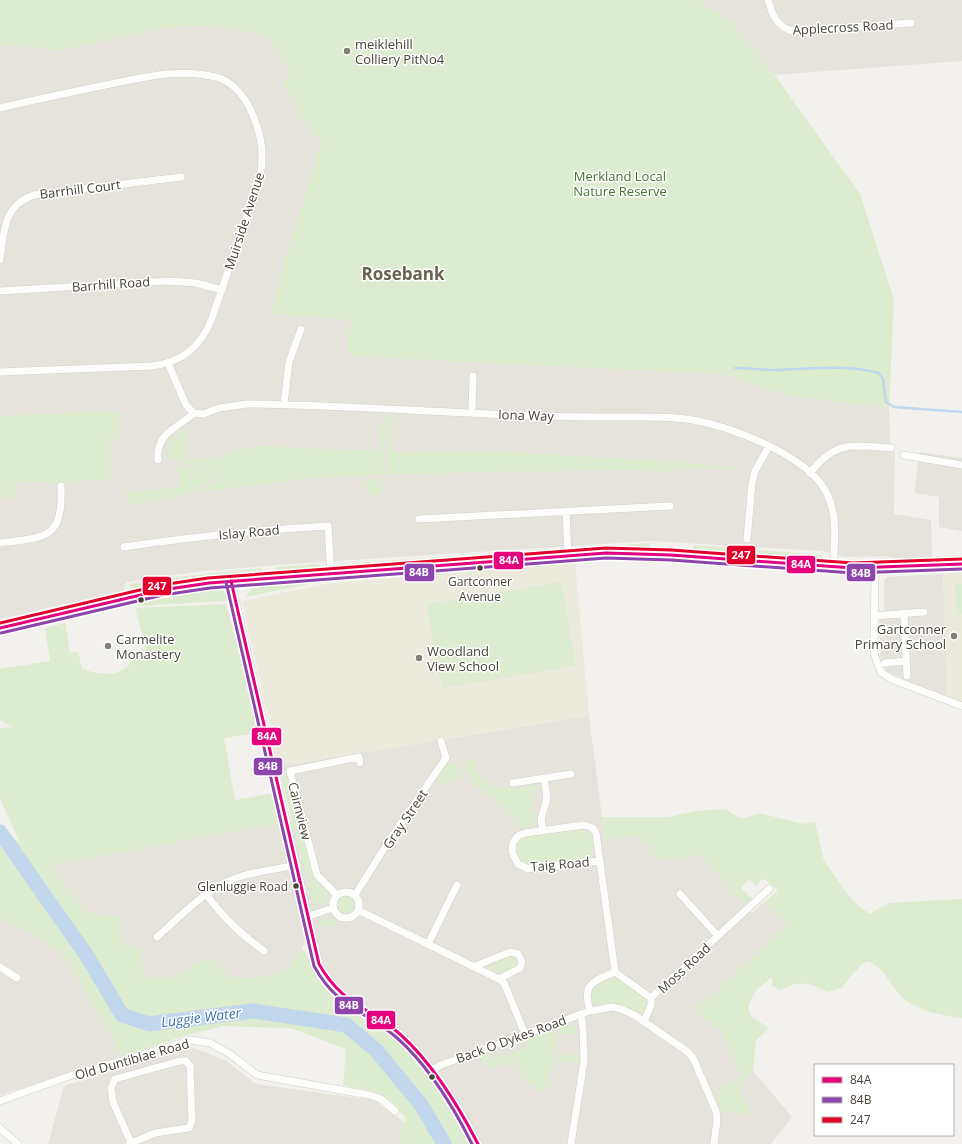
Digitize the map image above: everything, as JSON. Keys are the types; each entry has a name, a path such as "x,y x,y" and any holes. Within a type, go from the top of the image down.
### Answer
{"main road":[{"path":"0,628 162,590 231,581 568,556 642,554 832,567 875,568 962,564"}],"street":[{"name":"Applecross Road","path":"768,0 777,22 782,27 793,31 911,23"},
{"name":"Muirside Avenue","path":"0,108 150,76 194,74 219,79 230,84 246,101 260,136 262,160 260,177 208,329 201,340 188,354 168,363 151,366 0,372"},
{"name":"Barrhill Court","path":"0,260 8,217 12,209 24,198 34,195 181,177"},
{"name":"Barrhill Road","path":"0,291 167,280 196,283 222,290"},
{"path":"284,404 289,362 301,329"},
{"path":"168,363 186,405 194,413"},
{"path":"472,412 473,376"},
{"name":"Iona Way","path":"158,460 159,446 165,435 194,413 203,414 219,408 247,404 284,404 539,416 681,418 735,431 769,446 810,473 824,488 831,504 835,527 832,567"},
{"path":"747,540 752,483 755,471 769,446"},
{"path":"810,473 822,458 842,447 891,448"},
{"path":"904,455 962,465"},
{"path":"0,543 40,537 54,528 60,517 61,510 60,486"},
{"path":"419,519 670,506"},
{"path":"566,511 568,556"},
{"name":"Islay Road","path":"124,547 243,531 328,526 330,574"},
{"path":"875,568 874,654 881,672 890,679 962,706"},
{"path":"231,581 319,964 329,982 341,994 395,1030 433,1070 452,1096 478,1144"},
{"path":"874,616 924,612"},
{"path":"904,613 907,676"},
{"path":"885,663 906,661"},
{"name":"Gray Street","path":"355,895 392,836 446,758 441,741"},
{"name":"Cairnview","path":"337,895 317,875 290,771 359,757 360,763"},
{"path":"513,783 571,774"},
{"path":"543,830 541,819 547,798 544,778"},
{"name":"Taig Road","path":"600,861 533,869 523,867 514,858 512,852 513,842 519,835 543,830 584,825 593,828 596,833 600,861 615,972"},
{"path":"157,936 206,894 227,881 240,876 297,864"},
{"path":"428,944 457,885"},
{"name":"Moss Road","path":"644,1022 649,1011 651,998 769,889"},
{"path":"348,891 355,895 359,902 358,910 352,916 343,918 335,913 333,901 337,895 348,891"},
{"path":"206,894 226,920 237,931 264,951"},
{"name":"Moss Road","path":"680,894 718,936"},
{"path":"309,916 333,908"},
{"path":"358,910 499,979 504,984 525,1034"},
{"path":"473,967 510,952 518,954 522,962 520,968 499,979"},
{"path":"1,969 17,978"},
{"path":"590,1011 586,995 589,986 593,982 615,972 651,998"},
{"name":"Back O Dykes Road","path":"433,1070 441,1065 581,1014 612,1007 629,1013 644,1022 688,1052 693,1058 716,1111 717,1120 714,1144"},
{"path":"571,1144 584,1061 581,1014"},
{"name":"Old Duntiblae Road","path":"0,1101 69,1076 192,1040 210,1043 230,1054 257,1075 369,1095 381,1099 395,1111"},
{"path":"180,1061 186,1061 190,1066 192,1121 189,1128 155,1133 147,1140 130,1144 113,1102 111,1088 115,1079 180,1061"},
{"path":"0,1128 18,1144"}],"shaded area":[{"path":"698,0 962,0 962,61 774,75 728,19"},
{"path":"210,26 262,34 276,50 290,71 302,117 321,143 283,268 272,312 351,321 348,354 383,358 722,374 793,397 889,407 890,442 895,454 894,514 931,520 932,557 892,559 889,556 846,557 821,551 651,541 319,562 203,571 127,582 122,591 0,619 0,45 63,50 167,27"},
{"path":"920,452 962,458 962,531 939,527 939,497 914,493"},
{"name":"Woodland View School","path":"575,563 589,716 279,766 242,601 332,583"},
{"name":"Gartconner Primary School","path":"962,572 962,704 948,699 943,574"},
{"path":"943,574 948,699 887,672 881,661 880,649 880,615 884,610 884,581 887,577"},
{"path":"589,716 605,840 641,835 653,843 654,860 701,855 752,913 764,902 788,925 695,1010 721,1031 743,1080 753,1071 792,1117 771,1144 478,1144 452,1096 412,1047 361,1006 293,1004 296,983 327,979 314,940 306,941 289,968 259,978 230,977 201,960 178,977 143,977 141,948 123,946 120,918 85,912 49,864 292,821 279,766"},
{"path":"0,919 43,939 66,959 123,1056 0,1095"},
{"path":"191,1047 225,1060 256,1084 373,1100 404,1122 398,1136 401,1144 48,1144 64,1086"}],"green space":[{"name":"Merkland Local Nature Reserve","path":"0,0 698,0 728,19 779,81 860,194 894,300 889,407 793,397 722,374 383,358 347,354 351,321 272,313 283,268 321,143 302,117 284,82 290,71 276,50 262,34 210,26 167,27 63,50 0,45"},
{"path":"118,411 118,438 110,439 110,480 77,481 58,485 45,482 15,483 16,496 0,498 0,416"},
{"path":"391,414 395,415 392,453 483,451 650,460 750,469 684,468 668,472 625,470 386,474"},
{"path":"383,415 388,415 382,474 292,480 196,493 216,482 218,476 170,458 168,442 175,435 186,429 186,459 215,458 234,451 258,446 379,451"},
{"path":"177,464 214,474 215,478 187,494 131,506 123,493 181,487"},
{"path":"370,478 378,478 383,483 381,494 378,496 370,496 365,491 365,483"},
{"path":"650,543 650,547 581,550 581,548"},
{"path":"694,545 822,555 821,560 704,553 691,550"},
{"path":"553,549 553,552 344,568 339,567 342,564"},
{"path":"319,564 322,567 317,569 276,572 275,567"},
{"path":"262,568 263,574 203,578 142,589 142,587 130,589 130,584"},
{"path":"328,578 329,580 246,597 251,589 260,585"},
{"path":"562,582 576,666 442,688 426,604"},
{"path":"955,584 962,584 962,615 957,615"},
{"path":"213,587 222,589 229,596 224,601 139,606 138,603 147,602 146,599"},
{"path":"226,604 250,693 257,733 224,738 235,800 274,793 281,823 50,865 85,912 120,918 123,946 141,948 143,977 178,977 201,960 214,958 230,977 259,978 289,968 302,948 338,1006 364,1018 400,1043 438,1090 469,1144 401,1144 398,1137 406,1117 388,1101 372,1091 343,1085 346,1049 291,1028 223,1026 184,1036 123,1056 66,959 43,939 0,919 0,832 20,842 0,799 0,728 13,727 0,720 0,669 50,661 45,628 65,623 70,653 78,652 82,669 107,674 113,673 130,664 133,653 146,648 135,608"},
{"path":"461,759 474,759 476,771 495,789 510,787 511,789 531,786 538,787 540,789 534,789 534,799 529,812 536,814 533,826 522,828 497,801 473,784"},
{"path":"453,762 465,776 440,785 437,777 447,763"},
{"path":"281,776 288,778 314,876 308,883"},
{"path":"726,809 742,818 759,813 803,824 815,822 824,861 852,900 869,914 889,903 962,899 962,1018 923,1010 909,1003 898,993 879,968 867,961 861,965 841,988 827,992 809,984 793,985 781,990 772,986 772,977 757,990 748,1008 752,1017 769,1028 756,1040 753,1071 737,1086 752,1114 722,1111 716,1094 741,1075 721,1031 695,1010 788,925 764,902 778,891 766,880 762,879 756,886 749,879 741,888 753,900 745,905 701,855 654,860 653,843 643,844 641,836 604,840 602,817 668,817 698,811"},
{"path":"580,829 589,834 592,838 594,846 589,855 585,858 533,866 524,864 517,858 515,848 517,843 524,837"},
{"path":"315,879 327,891 327,900 322,905 316,905 312,900 308,886"},
{"path":"346,895 352,898 355,904 352,910 346,913 340,910 337,904 340,898"},
{"path":"330,917 335,919 336,925 318,928 322,919"},
{"path":"510,955 516,957 518,961 516,966 501,973 495,972 492,969 493,963"},
{"path":"615,977 644,999 647,1007 644,1011 640,1012 610,1004 598,1004 592,1001 590,996 596,984"},
{"path":"568,1025 576,1027 577,1034 558,1034 557,1029"},
{"path":"551,1030 555,1033 555,1055 544,1092 537,1089 523,1077 516,1066 511,1053 527,1047 524,1040"},
{"path":"488,1051 491,1059 508,1053 512,1063 490,1068 488,1064 483,1065 479,1054"},
{"path":"558,1055 578,1055 578,1063 557,1062"}],"waterway":[{"path":"735,368 775,370 840,368 866,370 879,373 883,379 886,402 894,407 962,412"},
{"name":"Luggie Water","path":"0,832 87,956 122,1015 149,1024 253,1011 346,1025 376,1050 422,1106 444,1144"}],"transit line":[{"name":"247","path":"0,623 161,585 208,578 606,548 671,550 853,563 962,559"},
{"name":"84A","path":"0,628 162,590 209,583 606,553 671,555 853,568 962,564"},
{"name":"84B","path":"1,633 163,595 210,588 606,558 671,560 853,573 962,569"},
{"name":"84A","path":"231,581 319,964 337,988 347,997 401,1035 424,1059 435,1072 454,1100 478,1144"},
{"name":"84B","path":"226,582 314,966 332,991 342,1000 384,1028 408,1048 439,1087 457,1115 472,1144"}],"place":[{"name":"meiklehill Colliery PitNo4","path":"347,51"},
{"name":"Gartconner Avenue","path":"480,568"},
{"name":"Gartconner Primary School","path":"954,636"},
{"name":"Carmelite Monastery","path":"108,646"},
{"name":"Woodland View School","path":"419,658"},
{"name":"Glenluggie Road","path":"296,886"}],"district":[{"name":"Rosebank","path":"403,273"}]}
